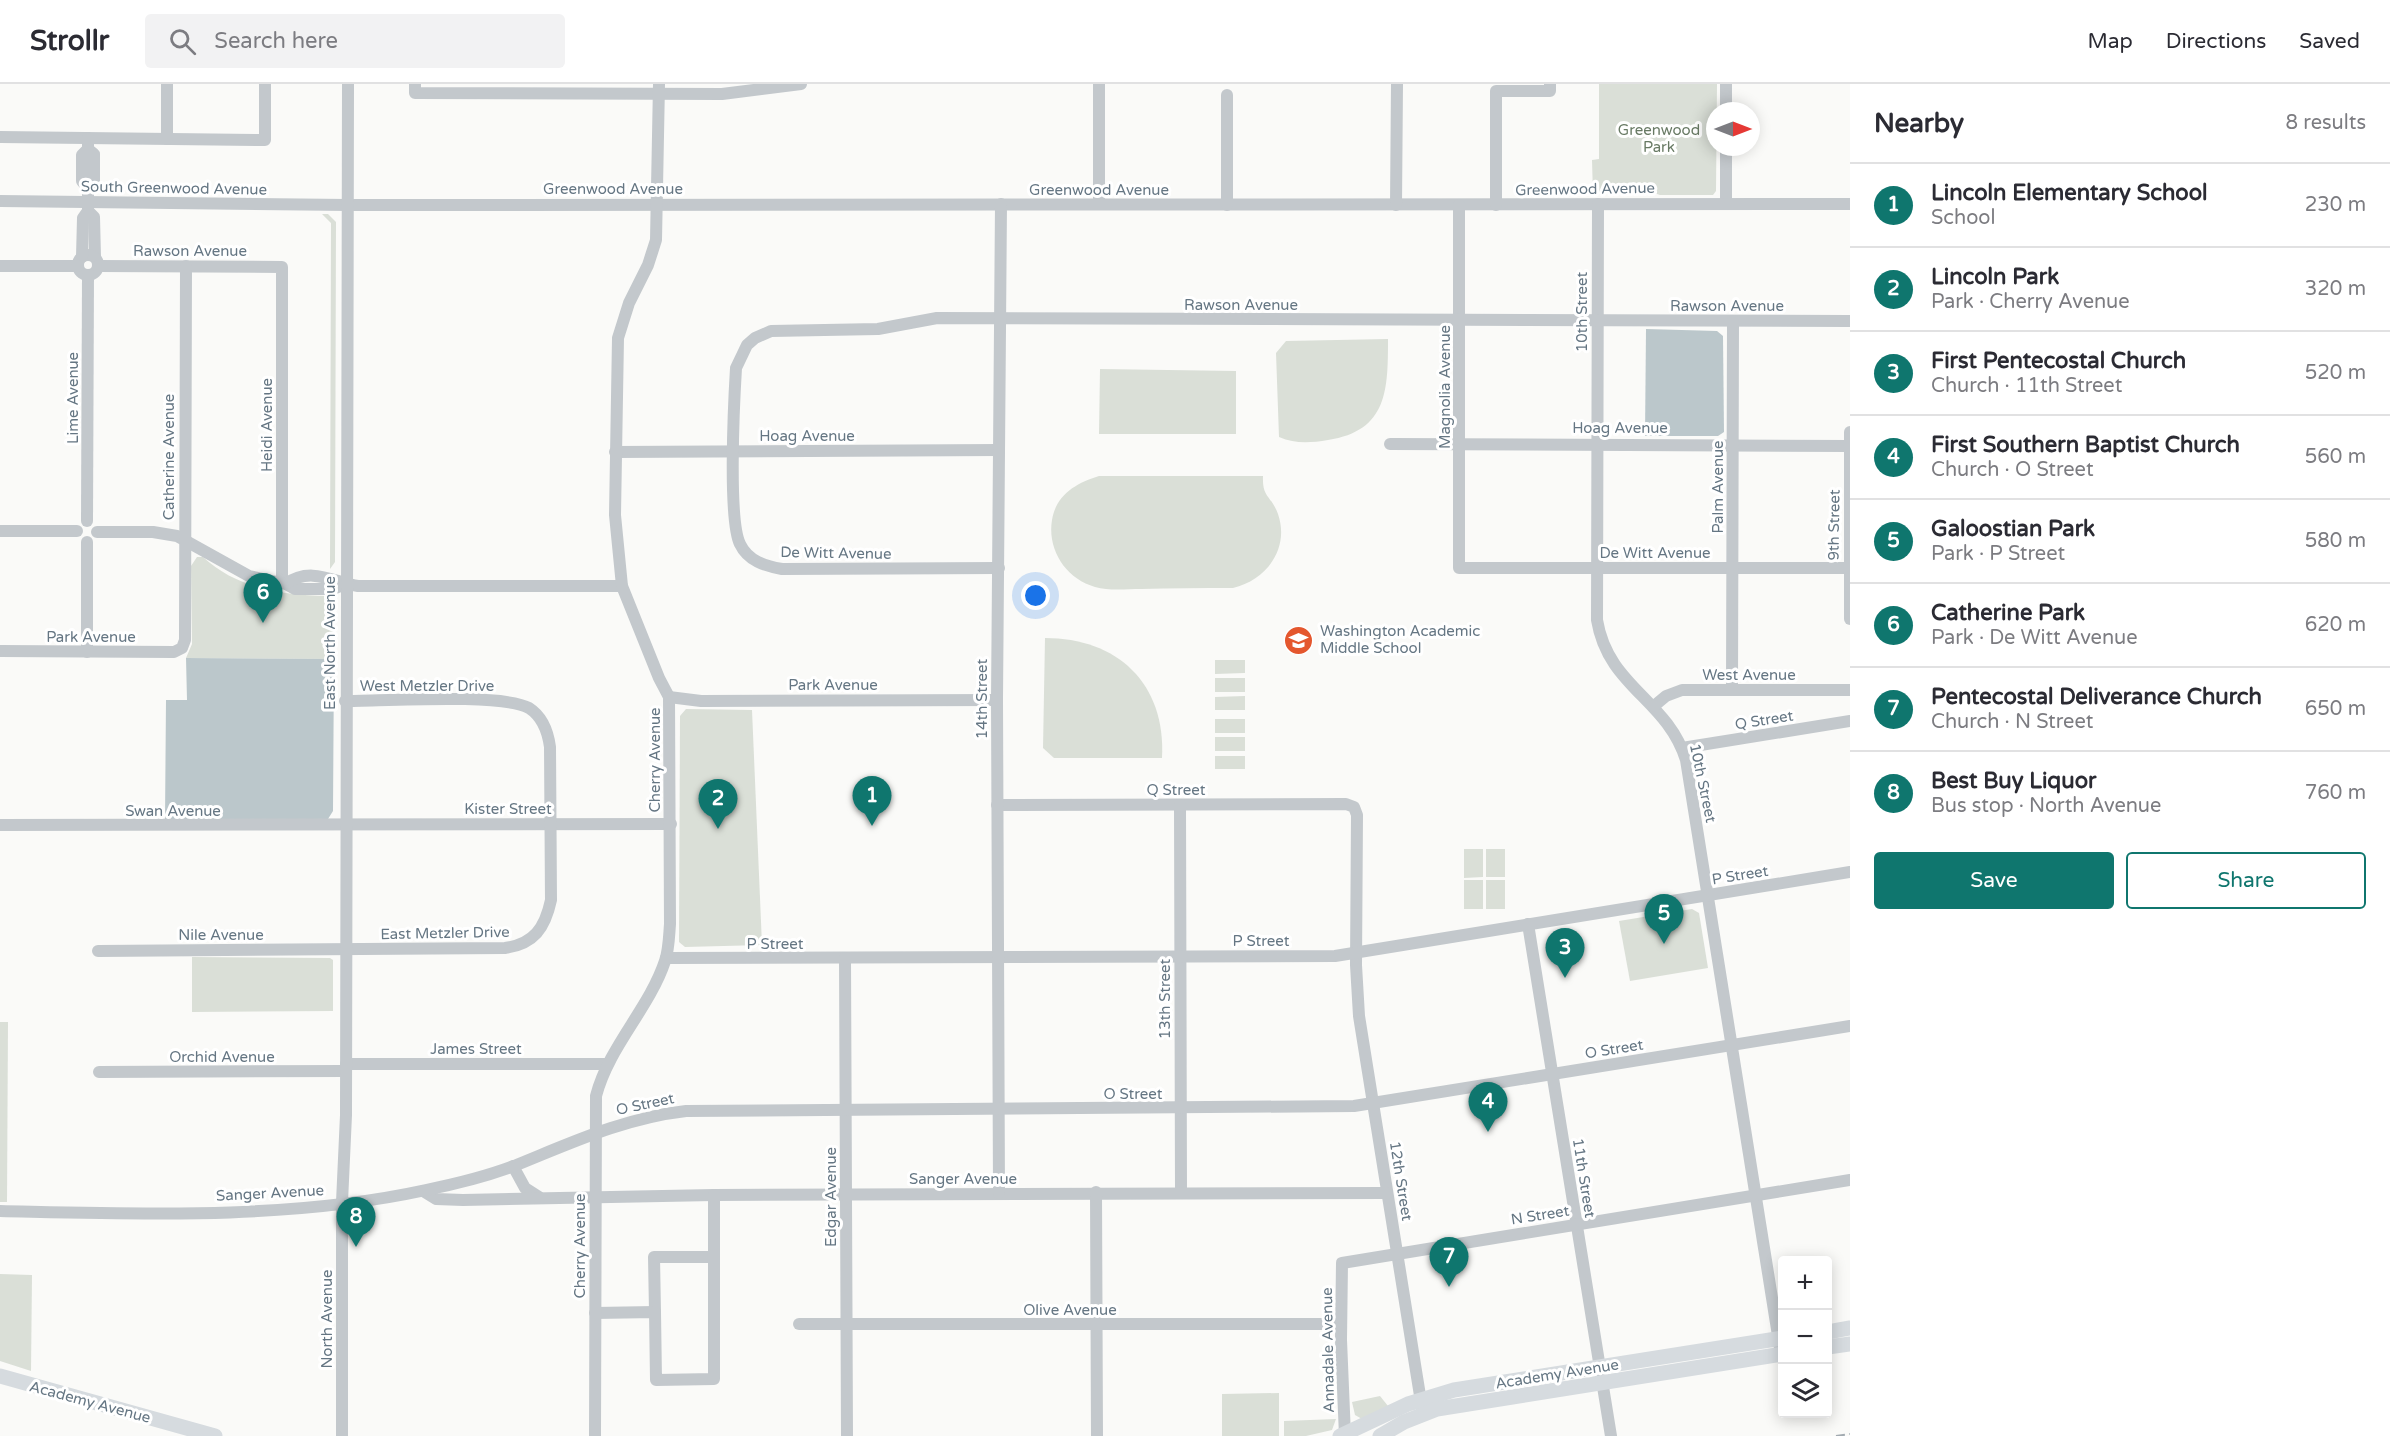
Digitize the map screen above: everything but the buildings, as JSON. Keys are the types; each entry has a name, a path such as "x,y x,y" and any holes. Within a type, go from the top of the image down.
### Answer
{"main road":[{"path":"1832,1331 1850,1328"},
{"name":"Academy Avenue","path":"1380,1436 1422,1406 1470,1403 1778,1340"},
{"path":"1832,1346 1850,1344"},
{"name":"Academy Avenue","path":"1344,1435 1422,1406 1454,1390 1519,1380 1601,1375 1778,1355"},
{"name":"Academy Avenue","path":"0,1376 215,1436"},
{"path":"1470,1403 1478,1394 1505,1388 1519,1380"}],"street":[{"path":"167,84 167,139"},
{"path":"0,137 88,143 167,139 265,140 265,84"},
{"name":"East North Avenue","path":"342,1202 346,1067 348,84"},
{"path":"415,89 658,89 738,94 801,84"},
{"path":"1099,84 1099,204"},
{"path":"1396,205 1397,84"},
{"path":"1496,205 1496,91 1550,91 1550,84"},
{"path":"1726,84 1726,102"},
{"name":"Cherry Avenue","path":"595,1436 594,1132 596,1096 607,1064 655,984 666,958 670,924 669,697 658,678 622,586 616,546 615,452 618,338 629,303 653,253 658,228 658,89"},
{"path":"1227,95 1227,205"},
{"path":"88,143 82,155 82,181 88,188 88,206 94,217 88,262"},
{"path":"1726,156 1726,204"},
{"name":"South Greenwood Avenue","path":"0,201 88,206 348,206"},
{"name":"14th Street","path":"999,1193 997,700 1001,204"},
{"name":"10th Street","path":"1598,204 1597,620 1604,646 1621,675 1654,706 1670,725 1682,748 1778,1322"},
{"name":"Greenwood Avenue","path":"348,206 1850,204"},
{"name":"Magnolia Avenue","path":"1459,206 1459,568"},
{"name":"Rawson Avenue","path":"0,266 88,262 282,267"},
{"name":"Lime Avenue","path":"87,521 88,275 82,273 88,262"},
{"name":"Catherine Avenue","path":"182,648 185,639 186,266"},
{"name":"Heidi Avenue","path":"282,267 284,583"},
{"name":"Rawson Avenue","path":"734,451 736,368 747,345 763,333 782,329 878,329 937,318 1850,321"},
{"name":"Palm Avenue","path":"1732,690 1733,321"},
{"name":"9th Street","path":"1850,432 1850,619"},
{"name":"Hoag Avenue","path":"1390,444 1596,443 1850,446"},
{"name":"Hoag Avenue","path":"615,452 999,450"},
{"name":"De Witt Avenue","path":"734,451 735,533 741,546 757,562 782,569 999,568"},
{"path":"87,521 95,525 98,532 96,538 87,542 80,539 77,531 80,525 87,521"},
{"path":"0,531 77,531"},
{"path":"98,532 153,532 184,540 249,576 284,583 296,577 333,577 346,584 622,586"},
{"path":"87,542 87,652"},
{"name":"De Witt Avenue","path":"1459,568 1849,568"},
{"name":"Park Avenue","path":"0,651 174,652 182,648"},
{"name":"West Avenue","path":"1654,706 1666,696 1682,690 1850,690"},
{"name":"Park Avenue","path":"669,697 701,700 997,700"},
{"name":"West Metzler Drive","path":"345,701 502,700 529,708 537,714 548,735 550,824"},
{"name":"Q Street","path":"1682,748 1850,721"},
{"name":"Q Street","path":"997,805 1346,804 1354,807 1357,815 1356,953"},
{"name":"13th Street","path":"1180,805 1181,1192"},
{"name":"East Metzler Drive","path":"345,949 505,948 519,946 532,939 547,919 551,900 550,824"},
{"name":"Kister Street","path":"345,826 670,824"},
{"name":"Swan Avenue","path":"0,825 345,826"},
{"name":"P Street","path":"666,958 1335,956 1850,872"},
{"name":"11th Street","path":"1528,924 1611,1436"},
{"name":"Nile Avenue","path":"98,951 345,949"},
{"name":"12th Street","path":"1356,953 1359,1016 1422,1406"},
{"name":"Edgar Avenue","path":"845,958 847,1436"},
{"name":"O Street","path":"423,1191 513,1166 594,1132 631,1121 686,1111 1336,1107 1552,1075 1850,1026"},
{"name":"James Street","path":"346,1067 607,1064"},
{"name":"Orchid Avenue","path":"99,1072 346,1067"},
{"path":"513,1166 525,1188 538,1197"},
{"name":"N Street","path":"1342,1263 1850,1179"},
{"name":"Sanger Avenue","path":"0,1211 187,1212 304,1208 423,1191 436,1199 1096,1192 1387,1193"},
{"path":"1096,1192 1097,1436"},
{"path":"714,1195 714,1257 714,1378 656,1380 654,1257 714,1257"},
{"name":"North Avenue","path":"342,1202 342,1436"},
{"name":"Annadale Avenue","path":"1342,1263 1344,1435"},
{"path":"595,1314 656,1312"},
{"name":"Olive Avenue","path":"799,1324 1341,1324"}],"green space":[{"name":"Greenwood Park","path":"1599,84 1717,84 1717,102 1706,102 1706,156 1716,156 1716,191 1713,195 1660,195 1648,191 1593,195 1592,160 1599,159"},
{"path":"322,214 328,214 336,222 335,562 330,569 331,223"},
{"path":"1388,339 1385,391 1373,417 1363,427 1348,435 1315,442 1297,442 1279,437 1276,353 1286,341"},
{"path":"1100,369 1236,371 1236,434 1099,434"},
{"path":"1099,476 1263,476 1265,493 1278,514 1281,527 1278,551 1265,570 1256,578 1233,588 1112,589 1085,583 1067,570 1061,562 1053,542 1052,520 1054,511 1068,491"},
{"path":"197,557 203,557 231,576 261,588 277,592 327,596 334,603 334,659 186,658 192,644 191,566"},
{"path":"1045,638 1071,640 1094,646 1115,656 1132,670 1146,687 1156,708 1161,731 1162,758 1054,758 1043,748"},
{"path":"1215,660 1245,660 1245,673 1215,674"},
{"path":"1215,678 1245,678 1245,692 1215,692"},
{"path":"1245,696 1245,710 1215,710 1215,697"},
{"path":"686,709 752,710 762,945 685,947 679,942 680,716"},
{"path":"1215,719 1245,719 1245,733 1215,733"},
{"path":"1215,737 1245,737 1245,751 1215,751"},
{"path":"1215,756 1245,756 1245,769 1215,769"},
{"path":"1464,849 1483,849 1483,877 1464,878"},
{"path":"1486,849 1505,849 1505,877 1486,877"},
{"path":"1464,880 1483,880 1483,909 1464,909"},
{"path":"1486,880 1505,880 1505,909 1486,909"},
{"path":"1692,909 1699,913 1708,968 1630,981 1619,921"},
{"path":"192,957 330,958 333,960 333,1011 192,1012"},
{"path":"0,1022 8,1022 7,1202 0,1202"},
{"path":"0,1274 32,1275 31,1371 0,1361"},
{"path":"1279,1393 1279,1436 1222,1436 1222,1394"},
{"path":"1380,1396 1388,1406 1362,1419 1355,1415 1352,1402"},
{"path":"1336,1419 1332,1430 1306,1436 1284,1436 1284,1421"}],"shaded area":[{"path":"1646,329 1717,331 1723,336 1724,432 1718,436 1645,436"},
{"path":"186,658 334,659 333,811 328,819 165,820 166,700 187,700"}],"railway":[{"path":"1836,1436 1850,1434"}],"place":[{"name":"Catherine Park","path":"263,623"},
{"name":"Washington Academic Middle School","path":"1299,640"},
{"name":"Lincoln Elementary School","path":"872,826"},
{"name":"Lincoln Park","path":"718,829"},
{"name":"Galoostian Park","path":"1664,944"},
{"name":"First Pentecostal Church","path":"1565,978"},
{"name":"First Southern Baptist Church","path":"1488,1132"},
{"name":"Best Buy Liquor","path":"356,1247"},
{"name":"Pentecostal Deliverance Church","path":"1449,1287"}]}
